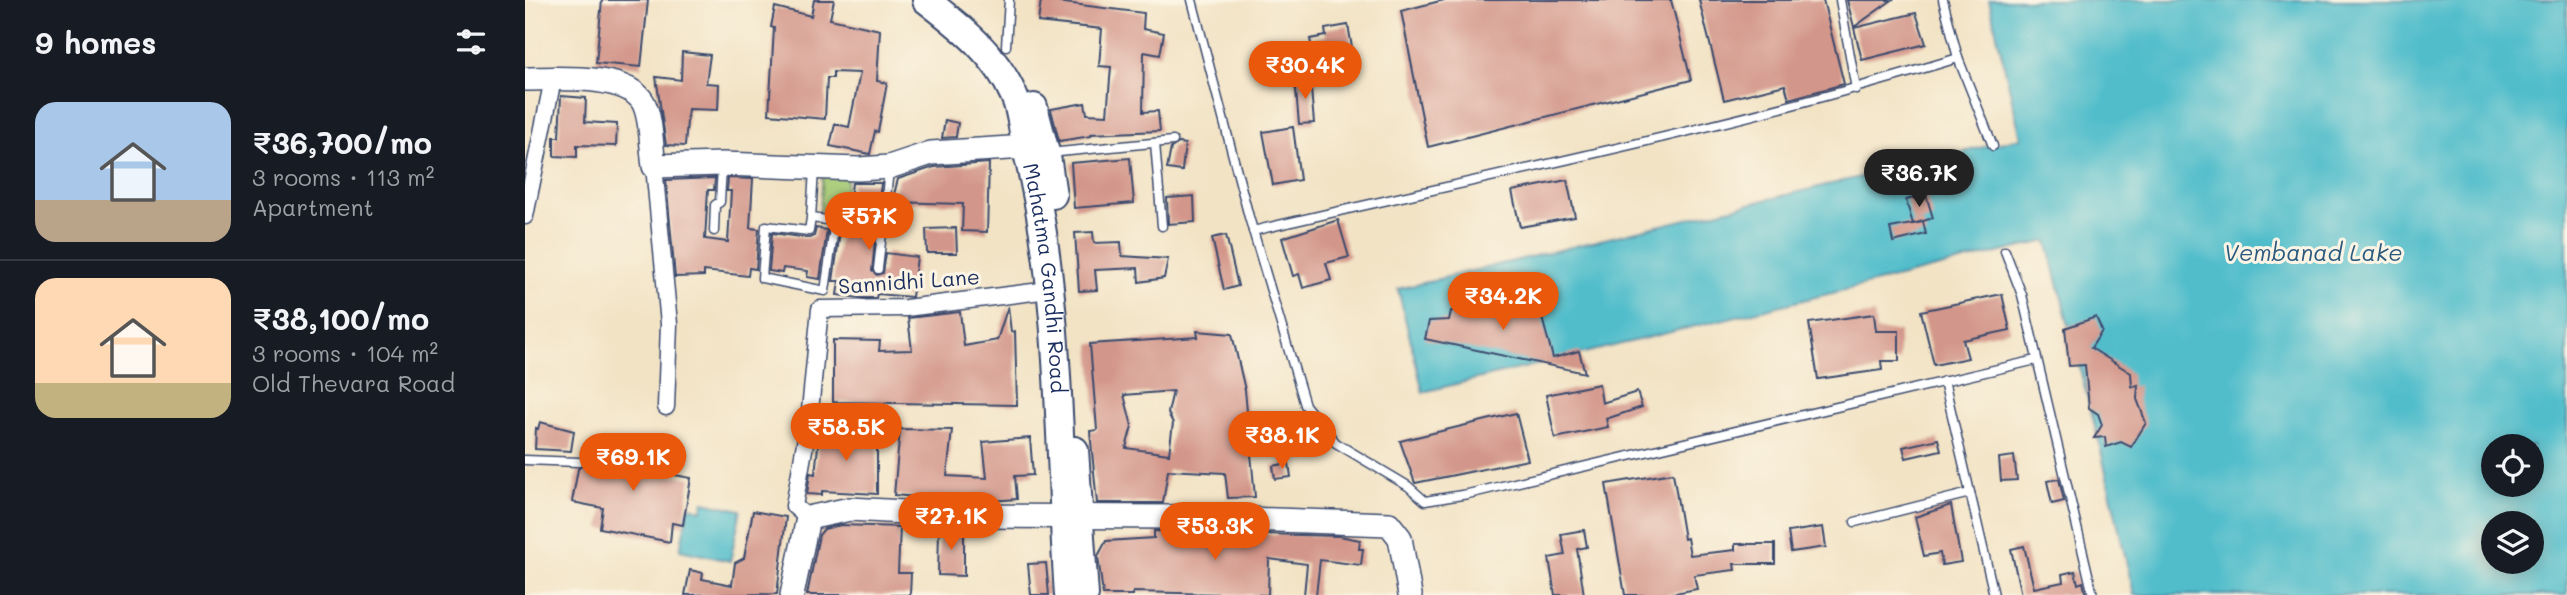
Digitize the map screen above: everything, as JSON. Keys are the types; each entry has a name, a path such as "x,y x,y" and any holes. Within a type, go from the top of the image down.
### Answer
{"main road":[{"name":"Mahatma Gandhi Road","path":"926,0 966,32 999,52"},
{"name":"Mahatma Gandhi Road","path":"952,0 999,52 1036,150 1067,326 1072,518 1067,595"},
{"name":"Mahatma Gandhi Road","path":"1036,150 1037,194 1072,518 1085,595"}],"street":[{"path":"525,79 618,83 634,91 644,104 655,166 669,324 666,407"},
{"path":"525,216 552,79"},
{"path":"655,166 722,164 889,167 931,153 1036,150"},
{"name":"Sannidhi Lane","path":"808,518 795,506 809,421 820,309 906,308 1049,290"},
{"path":"792,595 808,518 850,509 1072,518 1191,517 1389,524 1400,538 1410,595"}],"lane":[{"path":"999,52 1009,0"},
{"path":"1192,0 1253,230 1305,405 1336,443 1408,486 1426,500 1468,494 2036,360"},
{"path":"1840,0 1856,89"},
{"path":"1943,0 1958,58 1993,146"},
{"path":"1253,230 1856,89 1958,58"},
{"path":"1036,150 1173,141"},
{"path":"1155,142 1163,226"},
{"path":"714,232 715,205 720,202 722,164"},
{"path":"811,218 835,222 825,291 762,278 766,226 809,231 814,167"},
{"path":"879,269 889,167"},
{"path":"2005,251 2022,295 2093,595"},
{"path":"1944,381 1994,595"},
{"path":"525,460 579,462"},
{"path":"1855,522 1970,494"}],"green space":[{"path":"848,173 842,214 820,211 823,174"}],"water":[{"name":"Vembanad Lake","path":"1989,0 2567,0 2567,595 2134,595 2099,442 2047,241 1423,392 1398,289 2021,138"},
{"path":"704,502 741,510 730,561 680,550 689,507 702,510"}],"building":[{"path":"602,0 648,0 641,67 596,63"},
{"path":"814,0 834,0 830,19 880,30 877,81 887,83 878,132 875,131 870,154 830,146 835,124 849,127 860,73 833,72 833,78 827,78 825,119 769,114 774,28 771,27 775,7 811,16"},
{"path":"1041,0 1144,13 1143,29 1164,33 1160,55 1144,52 1143,112 1158,111 1160,131 1090,134 1091,136 1059,141 1051,109 1085,103 1087,114 1107,115 1111,67 1099,66 1102,29 1038,22"},
{"path":"1444,0 1671,0 1691,80 1428,147 1401,11"},
{"path":"1699,0 1823,0 1844,84 1789,99 1785,85 1724,100"},
{"path":"1847,0 1892,0 1854,27"},
{"path":"1916,13 1926,44 1862,60 1854,28"},
{"path":"1348,25 1355,64 1310,72 1307,54 1313,53 1310,39 1326,36 1325,29"},
{"path":"682,52 710,55 706,83 719,84 718,110 688,109 685,146 666,145 656,77 681,80"},
{"path":"1310,78 1314,123 1299,124 1295,79"},
{"path":"561,96 586,98 585,122 617,124 616,146 577,145 577,157 554,156 554,137 559,137"},
{"path":"945,120 958,123 956,137 942,138"},
{"path":"1293,127 1300,180 1273,185 1263,132"},
{"path":"1179,143 1185,144 1182,171 1167,169 1171,148"},
{"path":"1130,158 1134,203 1074,208 1071,163"},
{"path":"989,163 987,232 962,231 963,204 892,202 898,179 934,167"},
{"path":"715,178 714,190 708,190 705,239 728,242 731,191 727,191 728,178 753,179 750,228 759,229 756,269 749,268 748,276 704,271 704,276 675,277 666,180"},
{"path":"1567,180 1575,217 1520,227 1512,191"},
{"path":"852,183 881,183 872,271 877,275 883,273 886,253 917,257 912,297 877,294 876,298 859,298 837,295 839,281 833,281 840,232 845,232 847,226"},
{"path":"1926,195 1933,218 1913,224 1906,200"},
{"path":"1194,196 1195,222 1168,224 1167,198"},
{"path":"1338,220 1349,257 1326,263 1331,280 1303,288 1299,274 1293,276 1282,238"},
{"path":"1923,222 1926,234 1893,242 1890,228"},
{"path":"816,228 827,230 820,279 807,277 808,271 783,268 782,273 769,271 772,233 809,238 814,236"},
{"path":"956,228 957,253 927,253 926,229"},
{"path":"1093,232 1094,243 1121,242 1122,256 1168,259 1164,278 1139,282 1138,268 1095,270 1097,290 1079,291 1075,233"},
{"path":"1226,235 1238,286 1224,290 1212,238"},
{"path":"1535,292 1553,358 1579,351 1585,373 1425,339 1429,321 1449,320 1451,311"},
{"path":"2002,294 2010,330 1963,340 1968,358 1934,365 1921,311"},
{"path":"1008,306 1011,332 1015,331 1017,405 833,402 833,340 880,341 879,351 912,350 908,318 960,312 964,346 997,340"},
{"path":"1874,314 1876,331 1899,331 1899,361 1881,361 1882,370 1818,379 1809,323"},
{"path":"2096,317 2102,331 2091,348 2131,373 2132,387 2138,385 2137,399 2146,423 2131,447 2121,442 2106,447 2105,437 2094,438 2102,425 2098,414 2089,408 2085,365 2069,366 2065,328"},
{"path":"1197,331 1232,334 1245,390 1255,497 1228,498 1225,473 1168,470 1163,503 1097,503 1090,431 1097,430 1090,344 1198,337","holes":["1173,391 1168,413 1173,423 1169,454 1126,448 1132,426 1124,395"]},
{"path":"1599,384 1602,403 1637,392 1642,407 1606,419 1608,427 1555,438 1546,395"},
{"path":"1516,413 1528,460 1415,483 1400,441"},
{"path":"540,422 574,431 571,451 535,449 536,428 538,429"},
{"path":"820,428 860,432 877,429 877,494 822,491 822,495 807,494 810,473 815,474"},
{"path":"900,429 952,430 947,476 987,478 983,442 1030,438 1033,475 1015,476 1017,499 976,502 894,495"},
{"path":"1938,439 1941,450 1906,458 1903,447"},
{"path":"603,447 667,458 664,473 691,478 683,525 672,523 670,542 600,528 603,508 572,502 578,469 585,463 582,456 601,460"},
{"path":"2014,456 2017,480 2001,481 1999,458"},
{"path":"1289,463 1291,477 1275,479 1273,466"},
{"path":"1673,473 1684,539 1687,538 1690,555 1735,550 1735,544 1775,544 1775,564 1734,564 1735,570 1694,575 1697,589 1664,595 1625,595 1606,484"},
{"path":"2059,479 2064,501 2052,504 2047,481"},
{"path":"1951,505 1961,562 1942,565 1940,553 1924,556 1915,517"},
{"path":"753,511 786,517 777,594 685,595 690,570 703,573 702,579 732,585 735,563 744,558"},
{"path":"841,525 900,527 898,573 911,573 910,595 807,595 819,535 824,529"},
{"path":"1823,527 1826,547 1791,552 1788,532"},
{"path":"939,529 964,529 964,576 938,575"},
{"path":"1584,530 1587,547 1577,549 1584,595 1555,595 1549,558 1565,555 1561,534"},
{"path":"1154,531 1339,536 1360,540 1359,549 1363,549 1361,565 1320,560 1316,595 1304,595 1307,564 1269,559 1268,595 1133,592 1133,595 1103,595 1098,556 1106,541 1154,538"},
{"path":"2024,546 2034,588 2063,582 2062,574 2075,571 2078,584 2083,582 2086,595 2021,595 2011,549"},
{"path":"1046,563 1049,595 1031,595 1028,564"}]}
